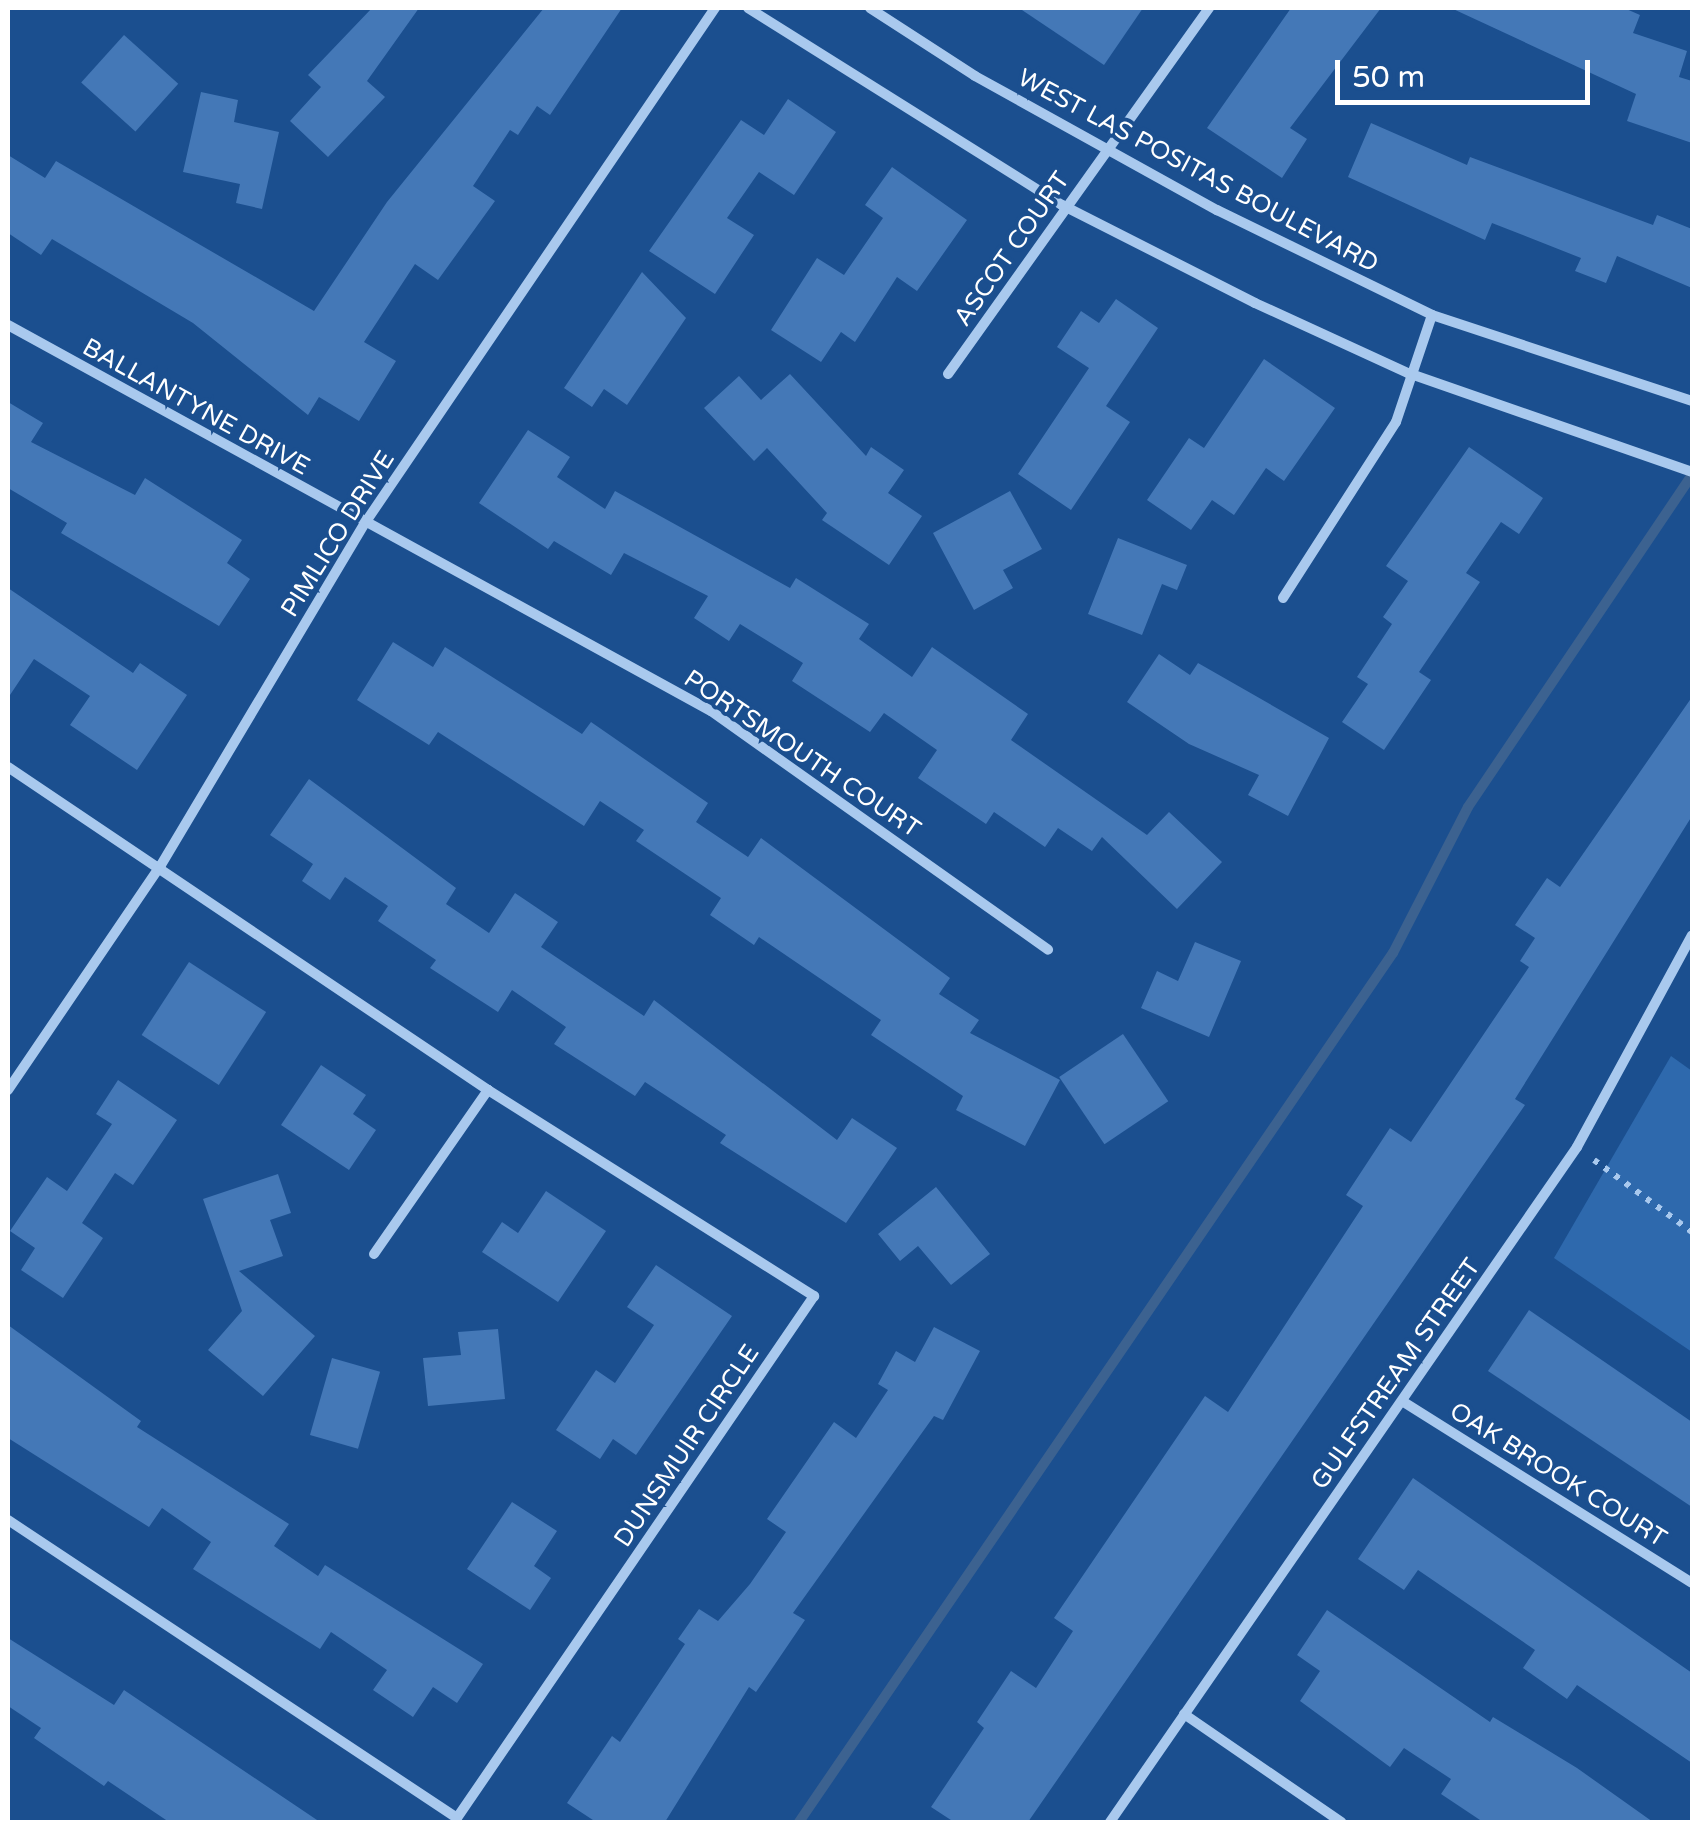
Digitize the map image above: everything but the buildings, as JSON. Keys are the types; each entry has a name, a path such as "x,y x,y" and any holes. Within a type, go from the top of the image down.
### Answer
{"street":[{"name":"PIMLICO DRIVE","path":"8,1090 161,865 365,523 715,8"},
{"path":"748,8 1062,205 1408,372 1647,460 1692,472"},
{"name":"WEST LAS POSITAS BOULEVARD","path":"870,8 975,76 1432,315 1692,401"},
{"name":"ASCOT COURT","path":"948,374 1062,205 1112,150 1209,8"},
{"path":"1283,598 1396,422 1408,372 1432,315"},
{"name":"BALLANTYNE DRIVE","path":"8,325 365,523"},
{"name":"PORTSMOUTH COURT","path":"365,523 711,711 1048,950"},
{"name":"DUNSMUIR CIRCLE","path":"8,767 161,865 488,1090 814,1296 457,1818 8,1520"},
{"name":"GULFSTREAM STREET","path":"1110,1822 1577,1147 1692,935"},
{"path":"374,1254 488,1090"},
{"name":"OAK BROOK COURT","path":"1402,1401 1692,1582"},
{"path":"1184,1714 1342,1822"}],"path":[{"path":"1577,1147 1692,1232"}],"shaded area":[{"path":"1671,1056 1692,1071 1692,1352 1554,1258"}],"waterway":[{"path":"799,1822 1393,953 1468,807 1692,475"}]}
